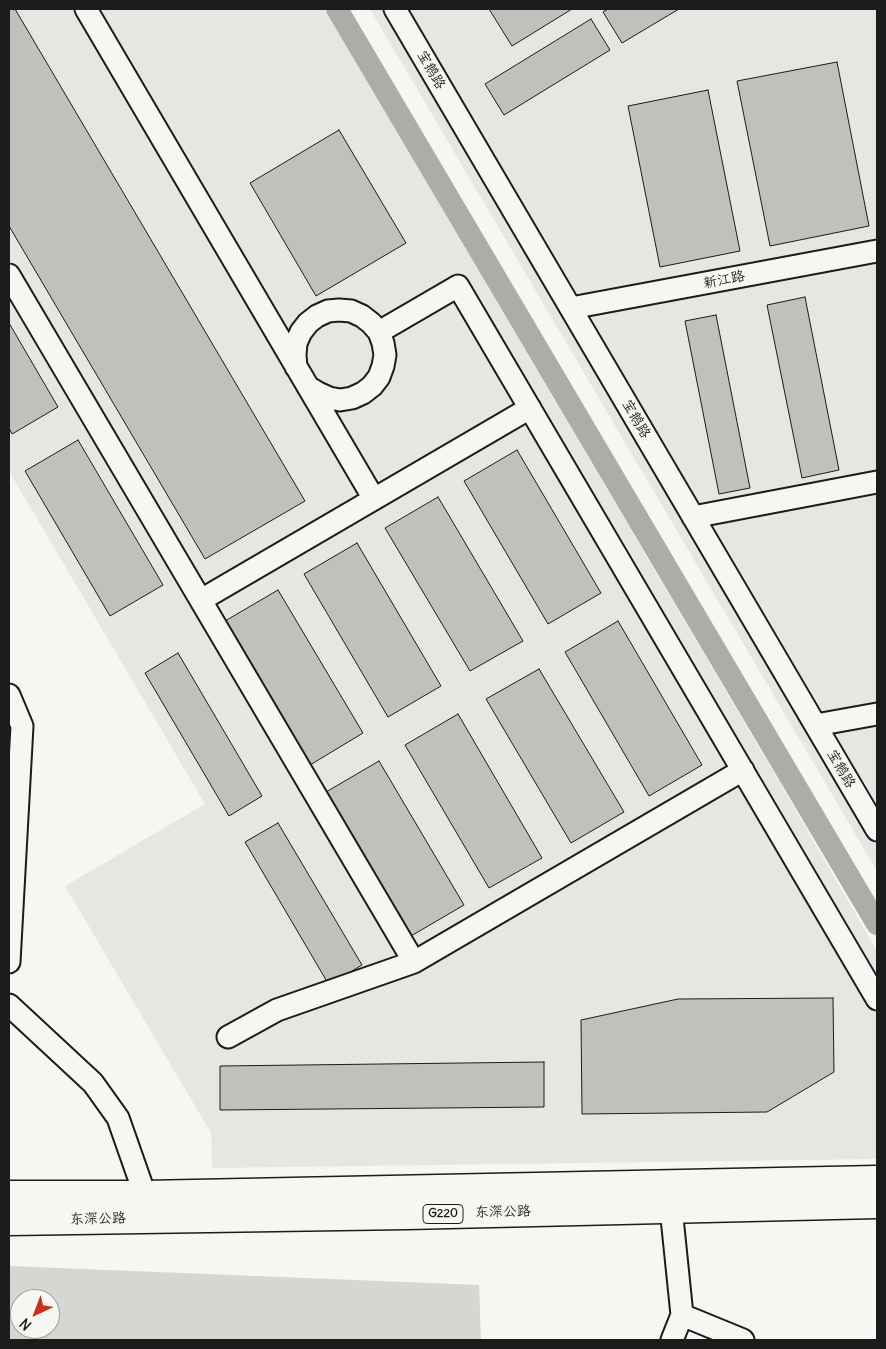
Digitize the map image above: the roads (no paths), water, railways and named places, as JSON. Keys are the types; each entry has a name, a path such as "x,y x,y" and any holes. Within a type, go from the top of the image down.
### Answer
{"highway":[{"name":"东深公路","path":"9,1195 145,1196 877,1180"},
{"name":"东深公路","path":"9,1221 397,1215 877,1204"}],"lane":[{"path":"86,9 374,499"},
{"name":"宝鹅路","path":"395,9 877,830"},
{"name":"新江路","path":"571,308 877,251"},
{"path":"9,274 414,962"},
{"path":"379,332 458,286 877,999"},
{"path":"296,367 296,343 301,332 308,323 328,311 351,311 362,316 379,332 385,354 383,366 379,377 363,393 352,398 340,400 329,398 308,387"},
{"path":"201,600 530,408"},
{"path":"693,516 877,482"},
{"path":"9,695 22,726 9,962"},
{"path":"816,725 877,714"},
{"path":"228,1037 277,1010 414,962 743,770"},
{"path":"9,1006 93,1083 118,1118 145,1196"},
{"path":"671,1208 682,1315 672,1340"},
{"path":"682,1315 743,1340"}],"waterway":[{"path":"337,9 877,924"}]}
